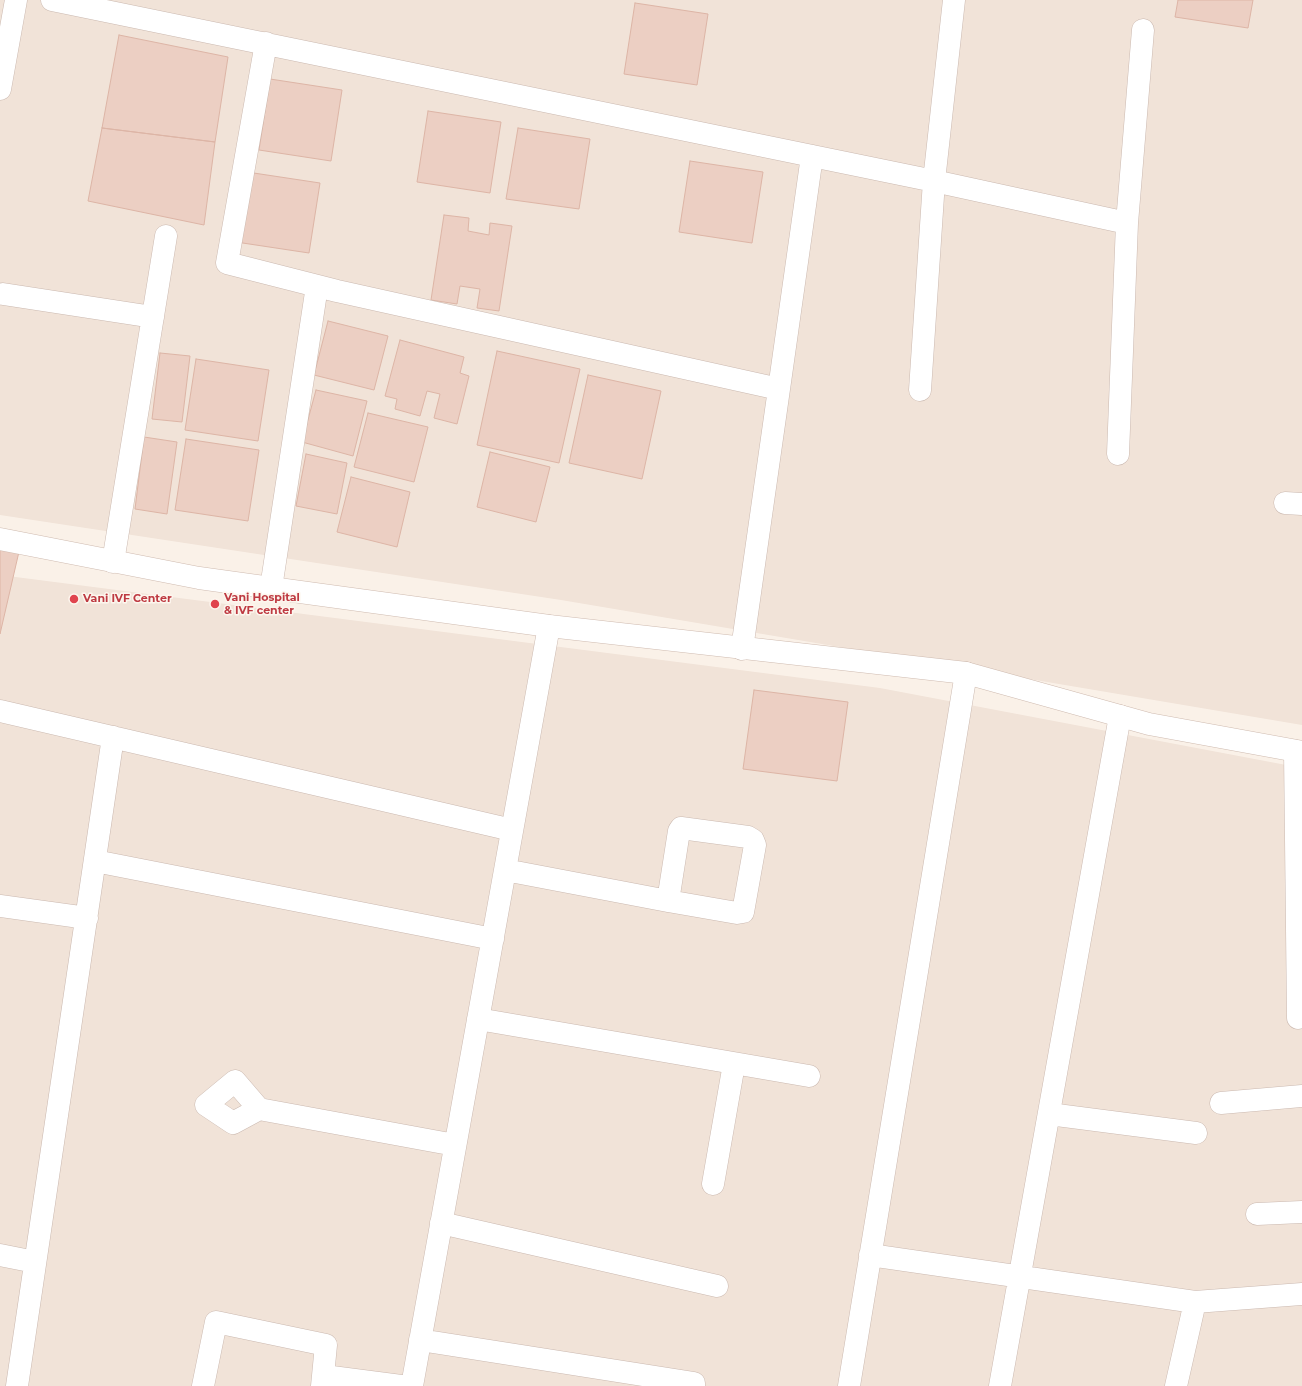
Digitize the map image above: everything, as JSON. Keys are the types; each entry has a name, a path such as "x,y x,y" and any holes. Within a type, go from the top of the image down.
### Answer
{"street":[{"path":"0,89 16,0"},
{"path":"52,0 934,181 1127,223"},
{"path":"920,390 934,181 954,0"},
{"path":"1118,454 1127,223 1143,30"},
{"path":"266,43 228,263 317,286 779,389"},
{"path":"742,649 812,156"},
{"path":"113,562 166,236"},
{"path":"271,588 317,286"},
{"path":"3,294 153,317"},
{"path":"0,539 198,578 550,626 742,649 966,673 1149,724 1298,751 1298,1018"},
{"path":"412,1386 550,626"},
{"path":"848,1386 966,673"},
{"path":"0,710 512,830"},
{"path":"1000,1386 1120,716"},
{"path":"17,1386 113,737"},
{"path":"505,870 668,901 737,913 743,912 755,844 753,840 748,837 682,828 679,831 668,901"},
{"path":"95,861 493,939"},
{"path":"0,906 86,918"},
{"path":"478,1019 809,1076"},
{"path":"713,1184 734,1064"},
{"path":"1221,1103 1302,1096"},
{"path":"259,1109 455,1145"},
{"path":"1049,1114 1196,1133"},
{"path":"1257,1214 1302,1212"},
{"path":"441,1223 717,1286"},
{"path":"0,1255 35,1262"},
{"path":"870,1255 1195,1302 1302,1294"},
{"path":"1176,1386 1195,1302"},
{"path":"203,1386 216,1322 326,1346 323,1381 401,1386"},
{"path":"420,1340 694,1383 694,1386"}],"shaded area":[{"path":"0,0 1302,0 1302,725 561,600 0,515"},
{"path":"0,575 880,688 1302,768 1302,1386 0,1386"}],"building":[{"path":"1178,0 1253,0 1248,28 1175,17"},
{"path":"635,3 708,14 697,85 624,74"},
{"path":"119,35 228,57 215,142 102,128"},
{"path":"270,79 342,90 331,161 259,150"},
{"path":"428,111 501,122 490,193 417,182"},
{"path":"102,128 215,142 204,225 88,201"},
{"path":"518,128 590,139 579,209 506,199"},
{"path":"690,161 763,172 752,243 679,232"},
{"path":"247,172 320,183 309,253 236,242"},
{"path":"444,215 469,218 468,231 489,235 490,223 512,226 499,311 477,308 480,289 460,286 457,304 431,300"},
{"path":"328,321 388,336 374,390 314,375"},
{"path":"400,340 464,357 460,373 469,376 457,424 434,418 440,394 427,391 420,416 395,409 397,399 385,396"},
{"path":"497,351 580,369 559,463 477,445"},
{"path":"160,353 190,356 182,422 152,419"},
{"path":"196,359 269,370 258,441 185,430"},
{"path":"588,375 661,391 642,479 569,463"},
{"path":"316,390 367,401 353,456 302,442"},
{"path":"368,413 428,427 414,482 354,467"},
{"path":"144,437 177,442 167,514 135,509"},
{"path":"186,439 259,450 248,521 175,510"},
{"path":"490,452 550,467 536,522 477,507"},
{"path":"306,454 347,463 337,514 296,506"},
{"path":"351,477 410,492 397,547 337,532"},
{"path":"0,539 21,543 0,634"},
{"path":"754,690 848,702 837,781 743,769"}],"place":[{"name":"Vani IVF Center","path":"74,599"},
{"name":"Vani Hospital & IVF center","path":"215,604"}]}
